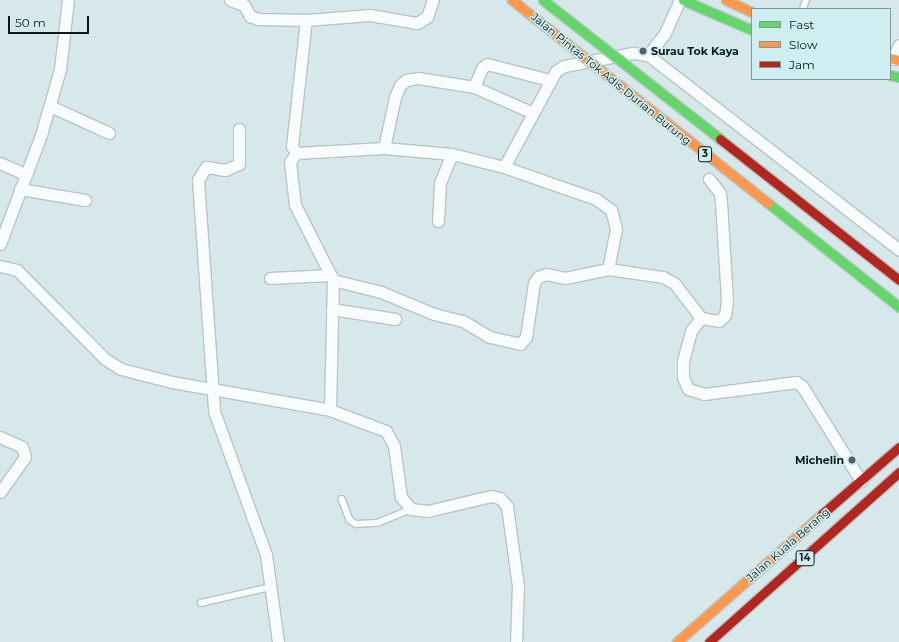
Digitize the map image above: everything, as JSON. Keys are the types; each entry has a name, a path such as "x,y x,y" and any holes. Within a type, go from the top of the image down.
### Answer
{"main road":[{"name":"Jalan Pintas Tok Adis-Durian Burung","path":"512,0 899,307"},
{"name":"Jalan Pintas Tok Adis-Durian Burung","path":"543,0 899,280"},
{"path":"682,0 751,30"},
{"path":"726,0 751,12"},
{"name":"Jalan Kuala Berang","path":"678,642 899,447"},
{"name":"Jalan Kuala Berang","path":"709,642 779,581 899,472"},
{"path":"711,612 730,615 779,581"}],"street":[{"path":"0,244 50,106 60,69 68,0"},
{"path":"230,0 246,3 250,16 258,19 306,20 370,15 417,23 427,17 434,0"},
{"path":"648,55 665,33 682,0"},
{"path":"296,153 292,146 306,20"},
{"path":"894,59 899,45"},
{"path":"504,167 550,80 564,66 632,53 648,55 899,250"},
{"path":"474,87 482,68 487,64 550,80"},
{"path":"384,148 395,97 400,84 406,80 418,78 474,87 533,113"},
{"path":"50,106 109,134"},
{"path":"239,129 239,164 225,170 206,168 198,180 212,390 214,411 259,531 271,586 278,642"},
{"path":"296,153 384,148 452,154 504,167 596,199 611,210 616,229 608,269"},
{"path":"296,153 290,162 295,205 332,278 330,410"},
{"path":"438,221 440,183 452,154"},
{"path":"0,163 25,174"},
{"path":"270,278 332,278 381,292 434,314 463,321 490,337 520,344 526,337 534,283 538,277 572,277 608,269 663,277 675,284 701,318 718,320 726,310 721,203 720,193 709,179"},
{"path":"20,190 85,200"},
{"path":"0,266 17,270 94,349 121,369 212,390 330,410 378,426 389,434 394,446 401,497 411,509 428,511 491,496 500,498 507,506 518,586 516,642"},
{"path":"332,309 395,319"},
{"path":"701,318 691,331 683,360 683,377 688,389 704,394 796,382 802,386 861,481"},
{"path":"0,437 22,447 25,457 0,492"}],"lane":[{"path":"342,499 350,520 356,524 377,523 411,509"},
{"path":"201,603 271,586"}],"traffic: fast":[{"path":"543,0 720,139"},
{"path":"683,0 751,30"},
{"path":"891,75 899,77"},
{"path":"768,203 899,307"}],"traffic: slow":[{"path":"512,0 768,203"},
{"path":"726,0 751,12"},
{"path":"891,58 899,60"},
{"path":"677,642 822,514"}],"traffic: jam":[{"path":"720,139 899,280"},
{"path":"822,514 899,447"},
{"path":"709,642 899,472"}],"place":[{"name":"Surau Tok Kaya","path":"643,51"},
{"name":"Michelin","path":"852,460"}]}
